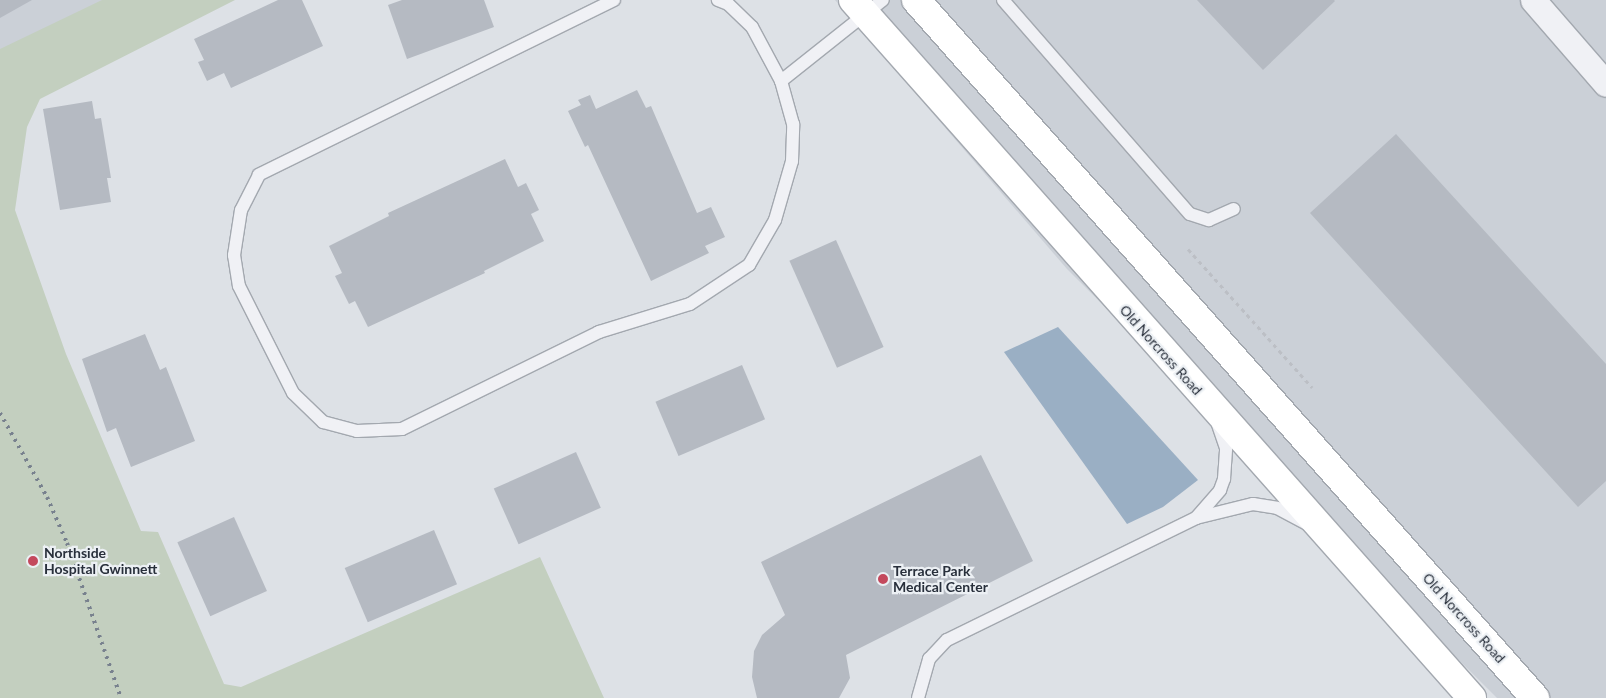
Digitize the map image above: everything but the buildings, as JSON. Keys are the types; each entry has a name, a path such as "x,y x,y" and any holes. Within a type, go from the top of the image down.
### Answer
{"main road":[{"name":"Old Norcross Road","path":"916,0 1535,698"},
{"name":"Old Norcross Road","path":"867,5 1204,397 1472,698"}],"street":[{"path":"1533,0 1606,84"}],"lane":[{"path":"614,0 259,174 241,210 234,256 239,286 293,393 323,422 357,431 402,429 598,332 690,304 749,265 774,220 792,161 793,124 781,81 752,27 728,4 718,0"},
{"path":"1003,0 1190,214 1209,220 1234,209"},
{"path":"781,81 867,5"},
{"path":"1196,518 1220,490 1227,465 1219,426 1204,397"},
{"path":"918,698 929,660 947,640 1196,518 1242,506 1265,505 1327,535"}],"path":[{"path":"1188,249 1312,387"}],"shaded area":[{"path":"0,0 220,0 0,112"},
{"path":"835,0 1606,0 1606,698 1497,698 1067,269"}],"green space":[{"path":"102,0 235,0 40,99 27,127 15,210 66,354 141,531 158,532 224,684 241,687 540,557 604,698 0,698 0,49"}],"water":[{"path":"1058,327 1198,480 1163,507 1127,524 1004,352"}],"railway":[{"path":"0,413 47,497 67,543 121,698"}],"place":[{"name":"Northside Hospital Gwinnett","path":"33,561"},
{"name":"Terrace Park Medical Center","path":"883,579"}]}
